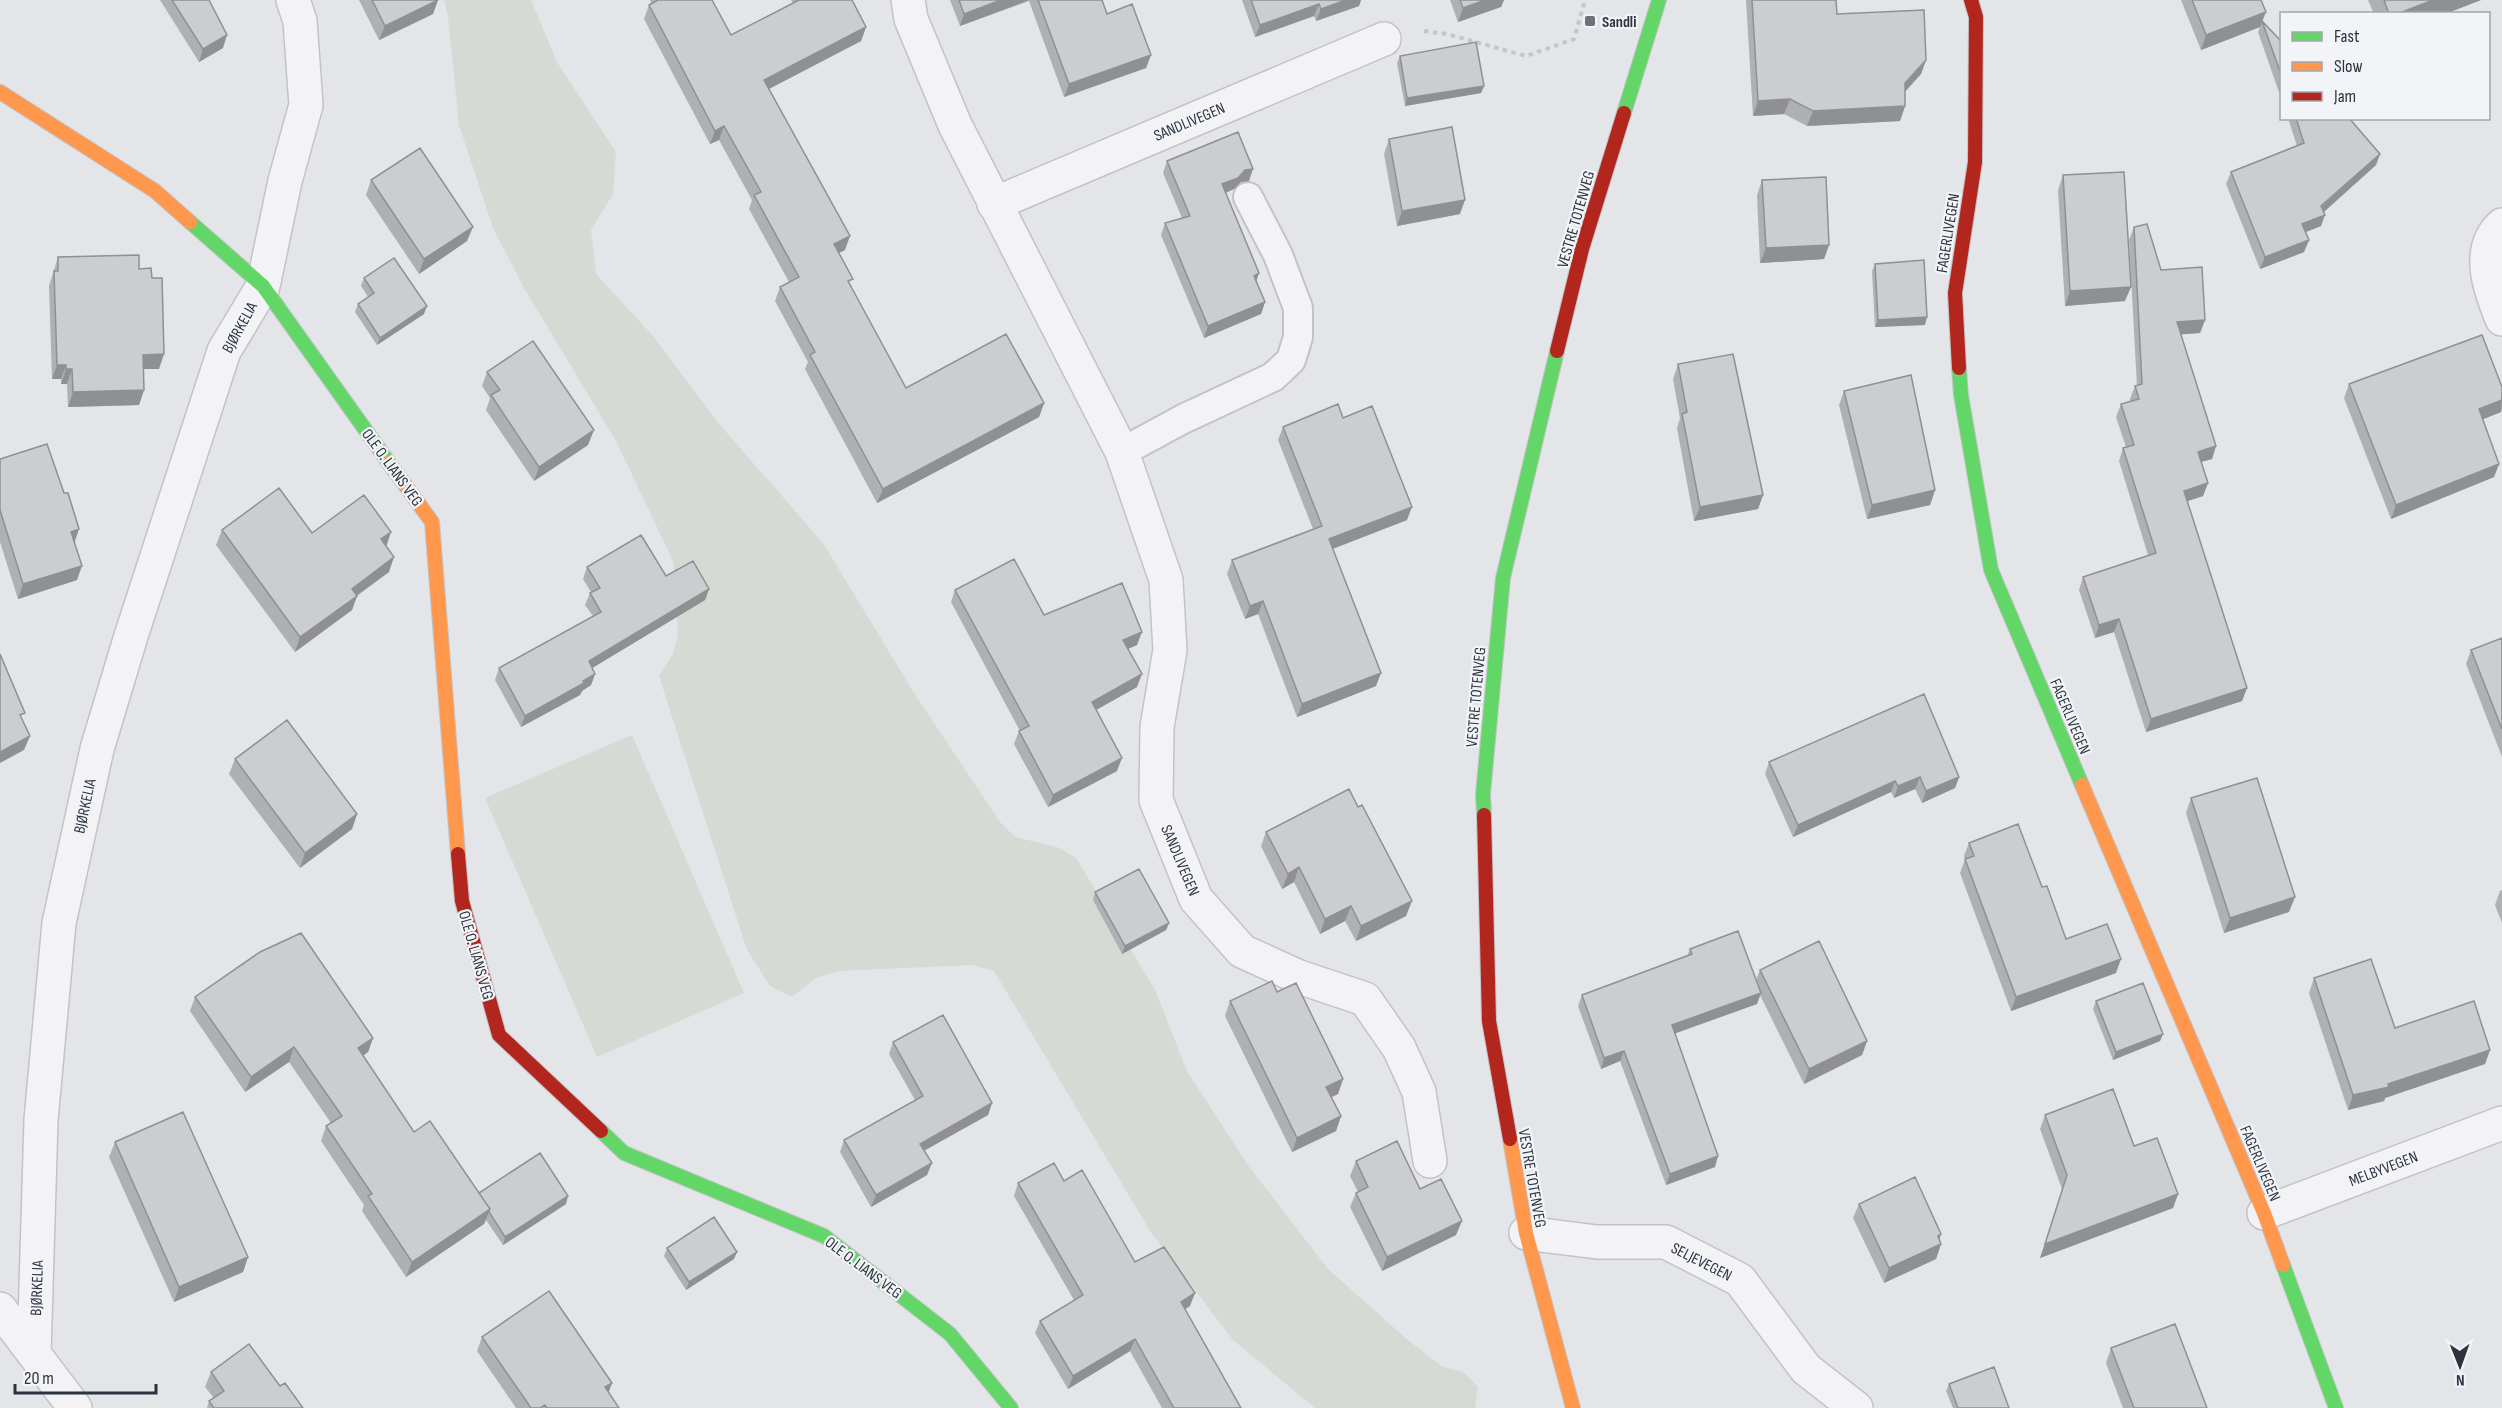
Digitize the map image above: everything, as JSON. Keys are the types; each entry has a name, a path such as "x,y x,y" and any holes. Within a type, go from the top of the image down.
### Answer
{"street":[{"path":"263,286 285,181 306,105 300,21 293,0"},
{"name":"SANDLIVEGEN","path":"908,0 912,19 955,125 1122,452 1167,579 1170,650 1157,727 1156,800 1196,899 1242,951 1299,977 1365,999 1399,1048 1419,1092 1430,1161"},
{"name":"VESTRE TOTENVEG","path":"1574,1408 1526,1233 1489,1021 1483,794 1503,578 1582,249 1659,0"},
{"name":"FAGERLIVEGEN","path":"1971,0 1976,17 1975,162 1954,292 1961,395 1991,570 2265,1213 2336,1408"},
{"name":"SANDLIVEGEN","path":"994,204 1384,39"},
{"name":"OLE O. LIANS VEG","path":"0,92 155,191 263,286 432,522 462,901 499,1035 624,1153 824,1236 950,1334 1011,1408"},
{"path":"2502,225 2489,244 2485,260 2494,301 2502,320"},
{"name":"BJØRKELIA","path":"34,1354 41,1120 61,911 97,749 131,636 224,351 263,286"},
{"name":"MELBYVEGEN","path":"2265,1213 2502,1123"},
{"name":"SELJEVEGEN","path":"1526,1233 1597,1242 1666,1242 1740,1280 1806,1369 1856,1408"},
{"path":"0,1309 75,1408"}],"lane":[{"path":"1122,452 1183,419 1273,377 1291,360 1298,337 1298,308 1278,255 1248,197"}],"path":[{"path":"1384,39 1411,29 1447,34 1526,56 1574,39 1585,0"}],"shaded area":[{"path":"444,0 531,0 557,62 616,152 613,194 591,230 596,274 653,336 720,425 823,543 914,693 1000,822 1015,837 1057,847 1076,858 1155,990 1187,1071 1247,1164 1328,1269 1409,1341 1443,1367 1464,1372 1478,1387 1475,1408 1315,1408 1233,1340 1152,1234 994,971 972,965 838,971 816,978 792,997 770,986 747,950 659,676 673,654 678,635 673,561 616,441 524,288 493,228 459,125 448,16"},
{"path":"632,735 744,993 597,1057 485,798"}],"building":[{"path":"172,0 209,0 227,35 203,49"},
{"path":"372,0 438,0 385,26"},
{"path":"658,0 712,0 731,35 799,0 852,0 866,27 764,80 850,236 834,244 853,279 848,281 906,388 1006,334 1044,403 883,489 810,355 815,352 780,287 799,277 754,195 761,192 724,126 715,131 649,5"},
{"path":"959,0 1001,0 964,14"},
{"path":"1038,0 1102,0 1107,14 1132,4 1151,55 1069,84"},
{"path":"1251,0 1346,0 1321,9 1319,4 1260,25"},
{"path":"1460,0 1485,0 1463,8"},
{"path":"1752,0 1836,0 1837,14 1924,10 1926,60 1905,83 1905,106 1813,111 1790,99 1758,101"},
{"path":"2192,0 2261,0 2266,12 2206,35"},
{"path":"2384,0 2433,0 2402,12 2388,12"},
{"path":"2262,21 2280,40 2280,71"},
{"path":"1476,42 1484,86 1407,98 1400,56"},
{"path":"2297,120 2351,120 2380,154 2321,206 2325,215 2302,224 2309,240 2265,257 2231,172 2304,143"},
{"path":"1452,127 1465,200 1402,211 1389,139"},
{"path":"1238,132 1253,169 1245,170 1238,178 1222,184 1259,273 1254,276 1265,302 1208,326 1165,223 1190,216 1167,161"},
{"path":"420,148 473,227 424,259 371,180"},
{"path":"2124,172 2131,287 2070,291 2063,175"},
{"path":"1826,177 1829,245 1766,248 1762,180"},
{"path":"2147,224 2161,270 2202,267 2205,320 2177,322 2216,446 2198,452 2208,483 2184,491 2247,688 2151,719 2119,619 2099,625 2083,577 2156,553 2123,448 2134,445 2121,404 2139,399 2135,386 2142,384 2134,227"},
{"path":"139,255 139,269 151,268 152,278 162,278 164,354 143,355 144,390 73,392 72,369 66,369 66,365 57,365 54,271 58,271 58,257"},
{"path":"394,258 427,306 380,338 358,304 374,293 364,278"},
{"path":"1924,260 1927,317 1878,320 1875,264"},
{"path":"2482,335 2502,387 2502,400 2479,409 2499,464 2396,505 2349,384"},
{"path":"533,341 594,430 539,467 491,395 500,390 487,372"},
{"path":"1733,354 1763,495 1700,507 1682,414 1687,412 1678,364"},
{"path":"1911,375 1935,490 1872,505 1844,391"},
{"path":"1338,404 1343,418 1372,406 1412,507 1329,539 1381,673 1302,704 1263,601 1250,606 1232,560 1322,526 1283,427"},
{"path":"47,444 64,493 68,493 79,529 71,532 82,566 23,584 0,510 0,459"},
{"path":"279,488 312,533 364,495 391,532 381,539 394,557 352,589 357,596 300,637 222,530"},
{"path":"641,535 666,576 693,561 709,589 589,661 595,674 583,681 584,683 525,716 499,668 601,612 590,593 600,588 587,567"},
{"path":"1014,559 1044,615 1122,583 1142,632 1123,640 1142,674 1092,702 1122,758 1053,795 1019,731 1029,726 955,590"},
{"path":"2502,638 2502,729 2471,650"},
{"path":"0,654 25,713 20,715 30,736 0,752"},
{"path":"1924,694 1959,777 1926,791 1920,777 1898,786 1895,781 1798,825 1769,762"},
{"path":"287,720 357,814 305,853 235,759"},
{"path":"2257,778 2295,897 2230,918 2191,798"},
{"path":"1349,789 1358,807 1362,805 1412,901 1361,926 1351,906 1325,919 1299,867 1288,874 1266,832"},
{"path":"2018,824 2042,887 2047,886 2066,939 2107,924 2121,959 2016,997 1965,859 1974,856 1969,843"},
{"path":"1139,869 1169,923 1125,946 1095,892"},
{"path":"1738,931 1761,993 1672,1025 1718,1156 1670,1174 1624,1051 1604,1058 1582,995 1692,954 1690,949"},
{"path":"301,933 373,1038 358,1048 414,1132 430,1121 490,1209 412,1262 368,1196 372,1194 326,1126 342,1116 294,1047 251,1077 195,997 260,952"},
{"path":"1819,941 1867,1041 1809,1069 1760,970"},
{"path":"2371,959 2395,1028 2474,1001 2490,1050 2388,1084 2389,1087 2353,1095 2314,978"},
{"path":"1272,981 1277,992 1296,983 1343,1079 1326,1087 1341,1116 1297,1138 1230,1001"},
{"path":"2143,983 2163,1034 2116,1052 2096,1001"},
{"path":"943,1015 992,1103 920,1144 932,1163 876,1195 844,1140 923,1096 893,1042"},
{"path":"2113,1089 2134,1146 2157,1138 2178,1194 2045,1244 2067,1175 2045,1115"},
{"path":"183,1112 248,1257 179,1287 115,1142"},
{"path":"1397,1141 1420,1189 1441,1179 1462,1221 1387,1257 1356,1193 1368,1187 1356,1161"},
{"path":"540,1153 568,1196 505,1237 479,1193"},
{"path":"1054,1163 1064,1181 1082,1170 1135,1262 1164,1247 1195,1293 1181,1302 1241,1408 1174,1408 1135,1339 1073,1376 1040,1321 1083,1295 1018,1183"},
{"path":"1915,1177 1941,1234 1938,1236 1941,1244 1889,1268 1859,1204"},
{"path":"714,1217 737,1252 689,1282 667,1248"},
{"path":"549,1291 612,1383 605,1387 619,1408 547,1408 545,1405 540,1408 531,1408 482,1337"},
{"path":"2175,1324 2207,1408 2134,1408 2111,1348"},
{"path":"249,1344 280,1386 285,1383 303,1408 214,1408 209,1401 224,1391 211,1372"},
{"path":"1994,1367 2009,1408 1958,1408 1949,1384"}],"traffic: fast":[{"path":"1624,113 1659,0"},
{"path":"190,222 263,286 389,463"},
{"path":"1484,815 1483,794 1503,578 1557,351"},
{"path":"1959,368 1961,395 1991,570 2082,785"},
{"path":"601,1131 624,1153 824,1236 950,1334 1011,1408"},
{"path":"2283,1265 2336,1408"}],"traffic: slow":[{"path":"0,92 155,191 190,222"},
{"path":"389,463 432,522 458,854"},
{"path":"2082,785 2264,1213 2283,1265"},
{"path":"1510,1139 1526,1233 1573,1408"}],"traffic: jam":[{"path":"1959,368 1955,293 1975,162 1976,17 1971,0"},
{"path":"1557,351 1582,249 1624,113"},
{"path":"1484,815 1489,1021 1510,1139"},
{"path":"458,854 462,901 499,1035 601,1131"}],"place":[{"name":"Sandli","path":"1590,21"}]}
